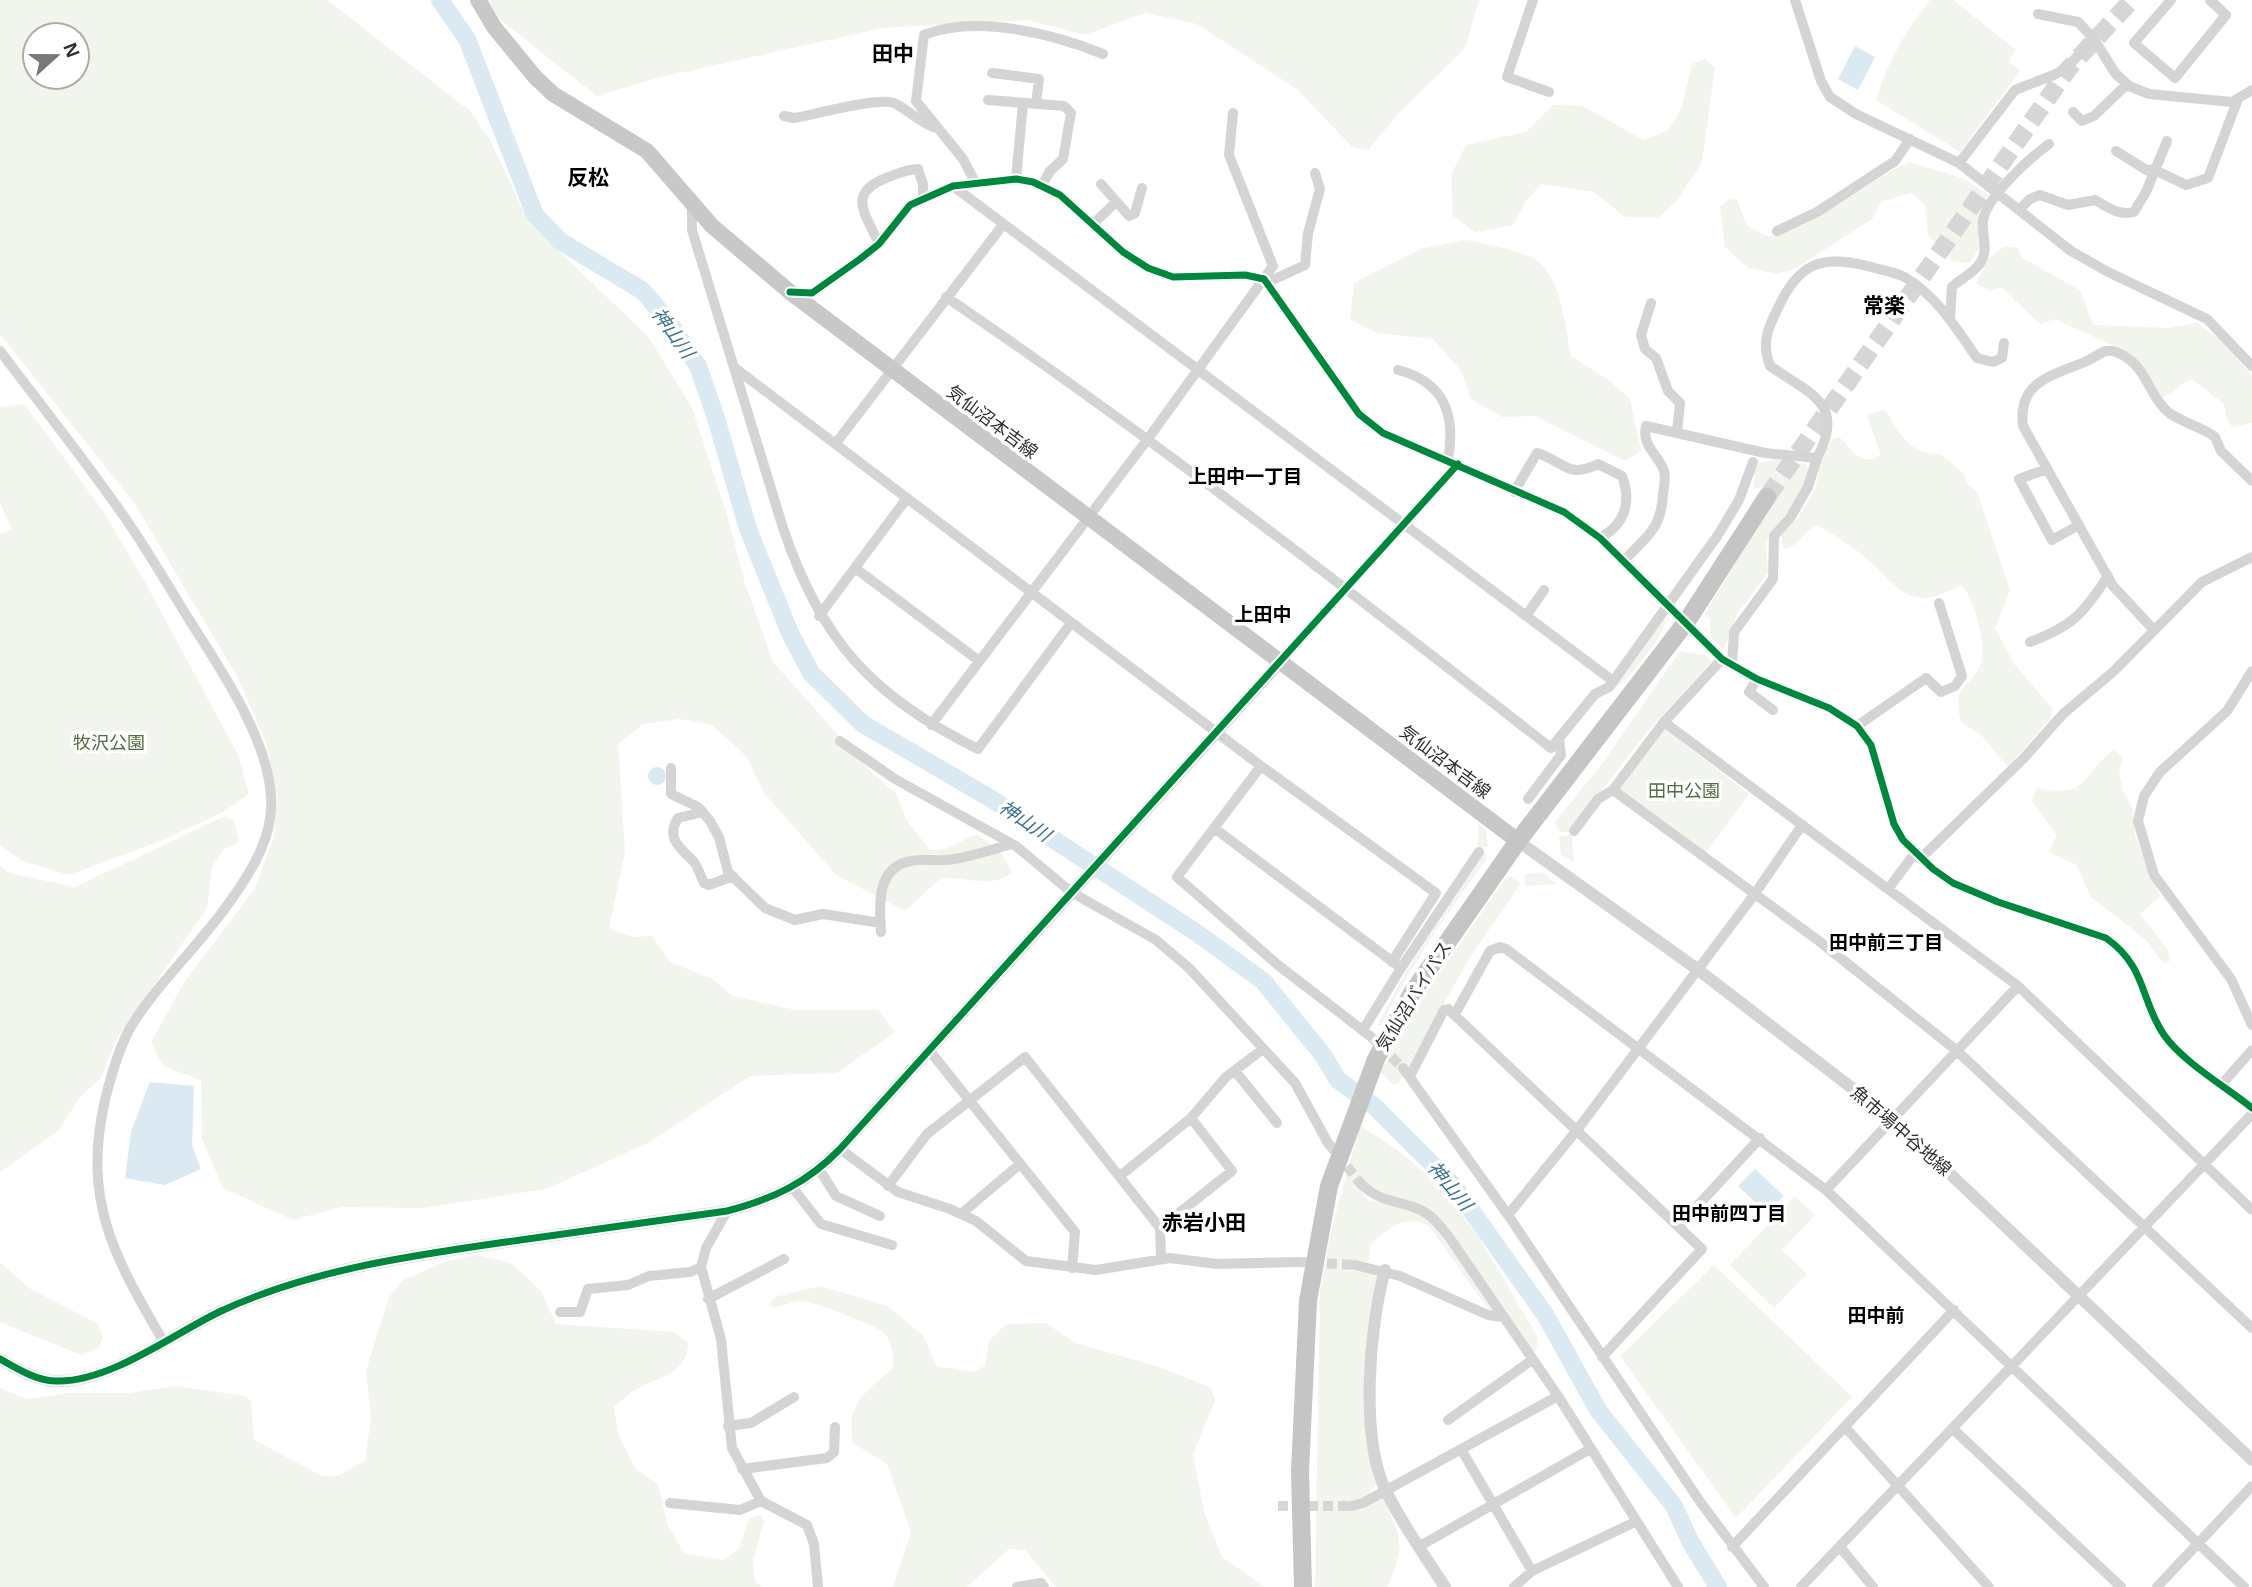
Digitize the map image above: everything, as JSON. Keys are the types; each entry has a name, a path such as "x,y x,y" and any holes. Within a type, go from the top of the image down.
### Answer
{"highway":[{"name":"気仙沼バイパス","path":"1303,1587 1300,1471 1308,1301 1329,1186 1376,1059 1412,993 1518,841 1687,621 1767,497"}],"main road":[{"name":"気仙沼本吉線","path":"478,0 494,27 535,78 553,94 647,151 712,226 790,292 892,372 1518,841"}],"street":[{"path":"1532,0 1507,77 1549,92"},
{"path":"1795,0 1821,81 1830,97 1856,114 1959,163 2071,251 2108,272 2207,319 2252,366"},
{"path":"2171,0 2134,43 2175,78 2226,15 2210,0"},
{"path":"2038,14 2078,22 2094,39 2115,73 2129,86 2149,94 2174,99 2232,102 2252,90"},
{"path":"975,183 963,159 935,128 916,101 924,35 941,28 982,27 1023,31 1076,43 1103,54"},
{"path":"1959,163 2015,90 2056,74 2069,65 2094,39"},
{"path":"992,73 1038,79 1036,104"},
{"path":"2073,112 2082,121 2094,116 2124,87 2129,86"},
{"path":"2116,151 2148,171 2153,169 2186,185 2208,178 2238,99"},
{"path":"988,100 1064,106 1071,113 1063,159 1050,170 1042,185"},
{"path":"784,116 794,118 873,103 895,102 919,121 935,128"},
{"path":"1016,179 1023,103"},
{"path":"931,724 1030,590 1147,440 1197,369 1265,281 1273,266 1233,169 1230,155 1233,113"},
{"path":"1777,231 1817,212 1895,161 1910,139"},
{"path":"2019,210 2030,199 2040,195 2068,205 2095,200 2113,211 2126,214 2134,212 2146,192 2166,141"},
{"path":"1950,318 1952,287 1978,267 1986,249 1983,219 1998,194 2034,152 2049,144"},
{"path":"879,244 861,204 863,193 872,184 909,169 918,170 923,199"},
{"path":"1265,281 1305,265 1308,260 1308,233 1320,189 1315,173"},
{"path":"790,292 812,293 879,244 910,205 953,186 1016,179 1042,185 1060,195 1123,252 1148,268 1173,276 1245,275 1265,281 1359,414 1383,433 1564,512 1600,538 1727,662 1757,679 1829,708 1857,726 1871,745 1894,824 1917,856 1953,883 1998,902 2106,938 2120,948 2134,966 2164,1035 2252,1108"},
{"path":"1101,184 1129,216 1135,213 1142,188"},
{"path":"953,186 1002,226 1613,681"},
{"path":"692,202 692,230 799,577 819,616 837,643 876,682 931,724 978,749 1072,623"},
{"path":"1093,224 1115,203"},
{"path":"836,443 1002,226"},
{"path":"1574,831 1598,799 1613,790 1664,722 1727,662 1734,632 1773,579 1774,536 1790,518 1808,487 1817,458 1828,438 1830,417 1816,397 1770,366 1766,354 1764,338 1789,284 1812,266 1828,260 1847,260 1905,277 1950,318 1977,358 1993,362 2002,358 2004,343"},
{"path":"946,297 1147,440 1345,588 1551,748 1595,694 1613,681 1725,523 1739,499 1752,462"},
{"path":"1651,303 1641,335 1645,349 1657,358 1668,391 1680,403 1677,432"},
{"path":"2153,629 2108,576 2023,426 2021,410 2047,375 2090,360 2098,353 2112,350 2132,360 2164,409 2215,437 2221,451 2252,481"},
{"path":"0,351 123,515 212,655 249,722 266,770 271,797 267,833 256,865 216,923 169,976 131,1027 109,1083 99,1126 96,1169 100,1207 111,1244 163,1340"},
{"path":"735,368 1261,766 1436,893 1396,965 1367,1033 1278,965 1177,877 1261,766"},
{"path":"0,1359 23,1372 57,1382 87,1377 116,1366 163,1340 257,1296 367,1264 727,1210 760,1202 793,1188 840,1149 1404,524 1453,462 1452,437 1445,401 1430,385 1398,370"},
{"path":"1623,562 1653,531 1662,516 1664,472 1650,450 1644,434 1646,426 1765,453 1817,458"},
{"path":"1514,492 1537,453 1556,459 1570,471 1581,472 1598,464 1622,475 1628,491 1624,518 1615,530 1600,538"},
{"path":"2047,469 2019,479 2052,540 2080,525"},
{"path":"819,616 907,498"},
{"path":"1888,889 1917,856 2022,759 2063,714 2114,671 2202,582 2252,557"},
{"path":"855,568 978,660"},
{"path":"2030,642 2062,630 2086,608 2108,576"},
{"path":"1526,616 1544,590"},
{"path":"1857,726 1926,678 1941,692 1955,686 1962,676 1939,603"},
{"path":"2252,671 2247,690 2160,772 2144,796 2138,821 2154,874 2231,979 2252,1025"},
{"path":"1757,679 1749,692 1773,710"},
{"path":"1664,722 2018,986 2252,1210"},
{"path":"1528,799 1562,755 1559,738"},
{"path":"840,741 895,779 1012,844 1072,890 1156,940 1189,968 1295,1083 1328,1143"},
{"path":"671,768 671,794 674,798 689,800 703,812 719,836 728,872 765,908 778,916 795,920 831,915 881,928 880,891 884,879 896,868 907,861 953,860 1012,844"},
{"path":"1613,790 1819,941 1956,1050 2252,1328"},
{"path":"703,812 678,818 673,827 673,840 683,855 695,863 704,883 709,885 733,876"},
{"path":"1508,1215 1577,1130 1637,1046 1754,895 1802,825"},
{"path":"1214,828 1396,965"},
{"name":"魚市場中谷地線","path":"1518,841 1697,969 1891,1118 2252,1460"},
{"path":"1396,965 1479,852"},
{"path":"1455,1014 1490,951 1500,947 1637,1046 1826,1190 2244,1587"},
{"path":"1826,1190 2018,986"},
{"path":"1602,1357 1702,1249 1455,1014 1444,1010 1406,1072 1508,1215 1602,1357 1732,1547 1764,1587"},
{"path":"1120,1176 1191,1118 1235,1071 1263,1049"},
{"path":"929,1050 1075,1232 1072,1268"},
{"path":"2222,1084 2252,1050"},
{"path":"887,1186 928,1134 1025,1057 1160,1228 1161,1259"},
{"path":"1235,1071 1276,1123"},
{"path":"1801,1587 1899,1488 2010,1365 2252,1114"},
{"path":"1160,1228 1232,1171 1191,1118"},
{"path":"1679,1226 1760,1138"},
{"path":"840,1149 887,1186 910,1198 961,1214 988,1230 1026,1261 1072,1268 1107,1269 1161,1259 1217,1264 1297,1262"},
{"path":"961,1214 1020,1164"},
{"path":"819,1169 836,1196 880,1216"},
{"path":"1361,1184 1380,1199 1419,1209 1430,1216 1449,1237 1558,1395 1678,1587"},
{"path":"793,1188 821,1224 892,1244"},
{"path":"727,1210 706,1248 701,1267 721,1339 732,1448 761,1501 807,1525 814,1544 818,1587"},
{"path":"708,1298 785,1259"},
{"path":"1355,1265 1385,1270 1488,1315 1503,1318"},
{"path":"559,1312 580,1312 588,1289 628,1286 649,1276 690,1272 701,1267"},
{"path":"1385,1270 1372,1324 1371,1429 1375,1459 1385,1490 1445,1587"},
{"path":"1732,1547 1954,1310"},
{"path":"1448,1420 1532,1360"},
{"path":"1351,1506 1363,1503 1558,1395"},
{"path":"728,1426 751,1423 794,1397"},
{"path":"742,1469 827,1458 834,1452 835,1427"},
{"path":"1844,1427 1989,1587"},
{"path":"1953,1429 2121,1587"},
{"path":"1461,1449 1532,1571"},
{"path":"1420,1546 1590,1449"},
{"path":"2157,1587 2252,1486"},
{"path":"670,1503 740,1510 761,1501"},
{"path":"1514,1587 1532,1571 1635,1522"},
{"path":"1840,1547 1873,1587"},
{"path":"1017,1587 1041,1583 1044,1587"}],"green space":[{"path":"0,0 327,0 470,111 490,140 529,223 648,336 692,408 726,511 745,584 773,662 873,774 896,793 907,821 930,850 950,847 976,835 998,848 1012,872 988,881 941,878 905,911 836,875 764,793 747,757 712,725 680,719 643,724 618,744 625,852 609,929 633,937 652,936 670,962 712,979 733,996 796,1010 878,1010 895,1032 837,1073 750,1076 648,1143 546,1189 423,1208 341,1207 293,1220 223,1188 202,1139 201,1080 163,1066 151,1042 185,981 254,890 274,837 277,796 266,742 238,678 135,504 0,334"},
{"path":"475,0 1479,0 1465,48 1397,115 1368,150 1352,147 1298,90 1197,24 1145,13 1085,35 1028,20 883,28 657,78 597,96"},
{"path":"1930,0 1953,0 2016,50 2009,62 2020,71 1960,152 1876,100 1898,47"},
{"path":"1705,59 1715,67 1702,162 1676,202 1659,217 1625,217 1594,192 1541,184 1526,201 1513,225 1475,232 1453,216 1451,175 1466,145 1526,132 1553,105 1583,106 1643,140 1669,130 1682,107 1692,64"},
{"path":"1909,162 1962,178 1988,194 1982,243 1970,263 1953,261 1928,235 1925,205 1911,193 1882,201 1872,219 1796,268 1778,274 1748,268 1725,247 1720,207 1728,200 1737,199 1746,225 1769,237 1806,223"},
{"path":"1467,240 1522,253 1545,268 1561,304 1571,356 1610,381 1630,399 1641,451 1625,461 1536,416 1502,417 1471,399 1461,371 1433,339 1377,333 1350,319 1354,283 1423,248"},
{"path":"2005,246 2018,248 2022,258 2080,290 2093,325 2169,328 2197,323 2223,341 2252,376 2252,423 2232,427 2226,417 2224,404 2192,379 2162,397 2144,367 2112,345 2055,319 2040,324 2001,287 1991,291 1976,284 1989,258"},
{"name":"牧沢公園","path":"24,404 103,511 145,582 238,755 249,794 223,812 163,840 69,875 23,861 0,845 0,534 12,529 0,503 0,407"},
{"path":"1885,409 1913,447 1941,454 1964,474 1968,484 1977,492 2010,590 1995,628 2014,664 2053,709 2050,719 2008,767 1982,736 1961,722 1960,692 1977,672 1981,663 1982,645 1975,610 1961,585 1927,598 1905,593 1860,553 1818,525 1790,547 1785,549 1782,544 1782,535 1799,516 1816,487 1820,462 1832,439 1839,437 1861,458 1873,459 1881,455 1867,415"},
{"path":"1777,459 1806,464 1811,478 1766,544 1768,573 1737,614 1724,649 1710,638 1710,619 1704,614 1771,506 1776,493 1770,485 1754,489 1754,464"},
{"path":"1665,617 1660,634 1653,645 1635,669 1610,693"},
{"path":"1680,651 1704,655 1712,661 1646,733 1570,832 1560,832 1555,822 1602,764"},
{"name":"田中公園","path":"1665,729 1749,794 1705,854 1619,791"},
{"path":"2114,750 2123,757 2119,772 2123,791 2133,809 2135,836 2160,896 2140,914 2168,950 2170,961 2163,963 2146,940 2090,896 2077,865 2049,852 2057,835 2032,801 2037,788 2054,791 2076,788"},
{"path":"223,817 234,820 239,842 224,849 212,867 207,908 116,1040 101,1078 80,1097 59,1130 0,1172 0,866 9,873 75,887"},
{"path":"1478,823 1486,830 1488,847 1478,847"},
{"path":"1572,835 1574,862 1561,855 1559,836"},
{"path":"1486,851 1486,860 1430,940 1381,1026 1378,1024 1407,970"},
{"path":"1542,872 1556,884 1526,886 1524,875"},
{"path":"1510,877 1521,883 1470,957 1400,1082 1394,1085 1380,1072 1424,996 1504,880"},
{"path":"1360,1125 1400,1152 1438,1184 1480,1239 1538,1338 1536,1350 1530,1353 1438,1219 1361,1190 1367,1200 1412,1210 1430,1220 1496,1312 1489,1310 1429,1226 1412,1221 1397,1224 1370,1245 1369,1262 1354,1261 1353,1271 1372,1273 1377,1277 1369,1314 1364,1400 1367,1445 1377,1482 1367,1497 1347,1503 1347,1509 1363,1509 1382,1495 1397,1531 1398,1560 1387,1587 1315,1587 1320,1291 1331,1231"},
{"path":"1795,1196 1815,1215 1782,1250 1807,1274 1774,1308 1730,1265"},
{"path":"477,1255 511,1263 541,1291 556,1324 674,1332 688,1343 682,1363 676,1369 632,1392 614,1407 618,1434 635,1468 658,1485 668,1526 685,1554 723,1560 739,1549 749,1518 760,1515 764,1521 753,1560 755,1582 764,1587 0,1587 0,1388 26,1399 70,1393 129,1393 176,1386 245,1396 251,1401 254,1440 322,1476 337,1476 365,1461 371,1418 366,1371 389,1297 403,1280 444,1262"},
{"path":"0,1262 29,1288 98,1324 103,1338 98,1348 81,1355 0,1322"},
{"path":"1714,1265 1852,1397 1736,1518 1620,1356"},
{"path":"820,1286 887,1306 923,1335 936,1366 972,1372 985,1366 989,1341 1006,1324 1046,1323 1075,1343 1156,1366 1210,1387 1215,1400 1193,1454 1204,1512 1222,1557 1265,1587 1056,1587 1025,1550 1009,1549 967,1587 893,1587 911,1532 887,1464 853,1443 851,1429 855,1408 860,1400 893,1368 892,1349 883,1332 829,1309 800,1301 780,1306 768,1305 775,1297"}],"shaded area":[{"path":"1855,46 1875,57 1858,90 1838,79"},
{"path":"657,767 664,769 664,783 657,785 650,783 648,776 650,769"},
{"path":"150,1082 194,1086 192,1145 201,1169 165,1185 125,1178 131,1132"},
{"path":"1755,1169 1784,1196 1767,1214 1738,1186"}],"waterway":[{"name":"神山川","path":"440,0 467,39 535,215 560,241 643,291 668,321 698,366 748,529 790,633 811,673 863,724 990,798 1197,933 1263,981 1323,1055 1338,1080 1374,1106 1454,1186 1546,1316 1598,1410 1674,1506 1691,1543 1718,1587"}],"tunnel":[{"path":"1767,497 2069,68 2132,0"},
{"path":"1370,1036 1403,1068"},
{"path":"1328,1143 1361,1184"},
{"path":"1297,1262 1355,1265"},
{"path":"1278,1506 1351,1506"}],"cycle path":[{"path":"790,292 812,293 860,259 879,244 910,205 953,186 1016,179 1033,182 1060,195 1123,252 1148,268 1173,277 1245,275 1264,279 1359,414 1383,433 1564,512 1600,538 1722,659 1757,679 1829,708 1857,726 1871,745 1894,824 1903,840 1933,869 1953,883 1998,902 2106,938 2129,960 2156,1022 2172,1045 2252,1108"},
{"path":"0,1359 28,1374 51,1381 79,1379 141,1355 219,1312 288,1285 323,1275 433,1253 727,1211 774,1195 802,1180 840,1149 1458,464"}],"district":[{"name":"田中","path":"893,53"},
{"name":"反松","path":"588,177"},
{"name":"常楽","path":"1884,305"},
{"name":"上田中一丁目","path":"1245,476"},
{"name":"上田中","path":"1263,614"},
{"name":"田中前三丁目","path":"1886,942"},
{"name":"田中前四丁目","path":"1729,1213"},
{"name":"赤岩小田","path":"1204,1222"},
{"name":"田中前","path":"1876,1315"}]}
